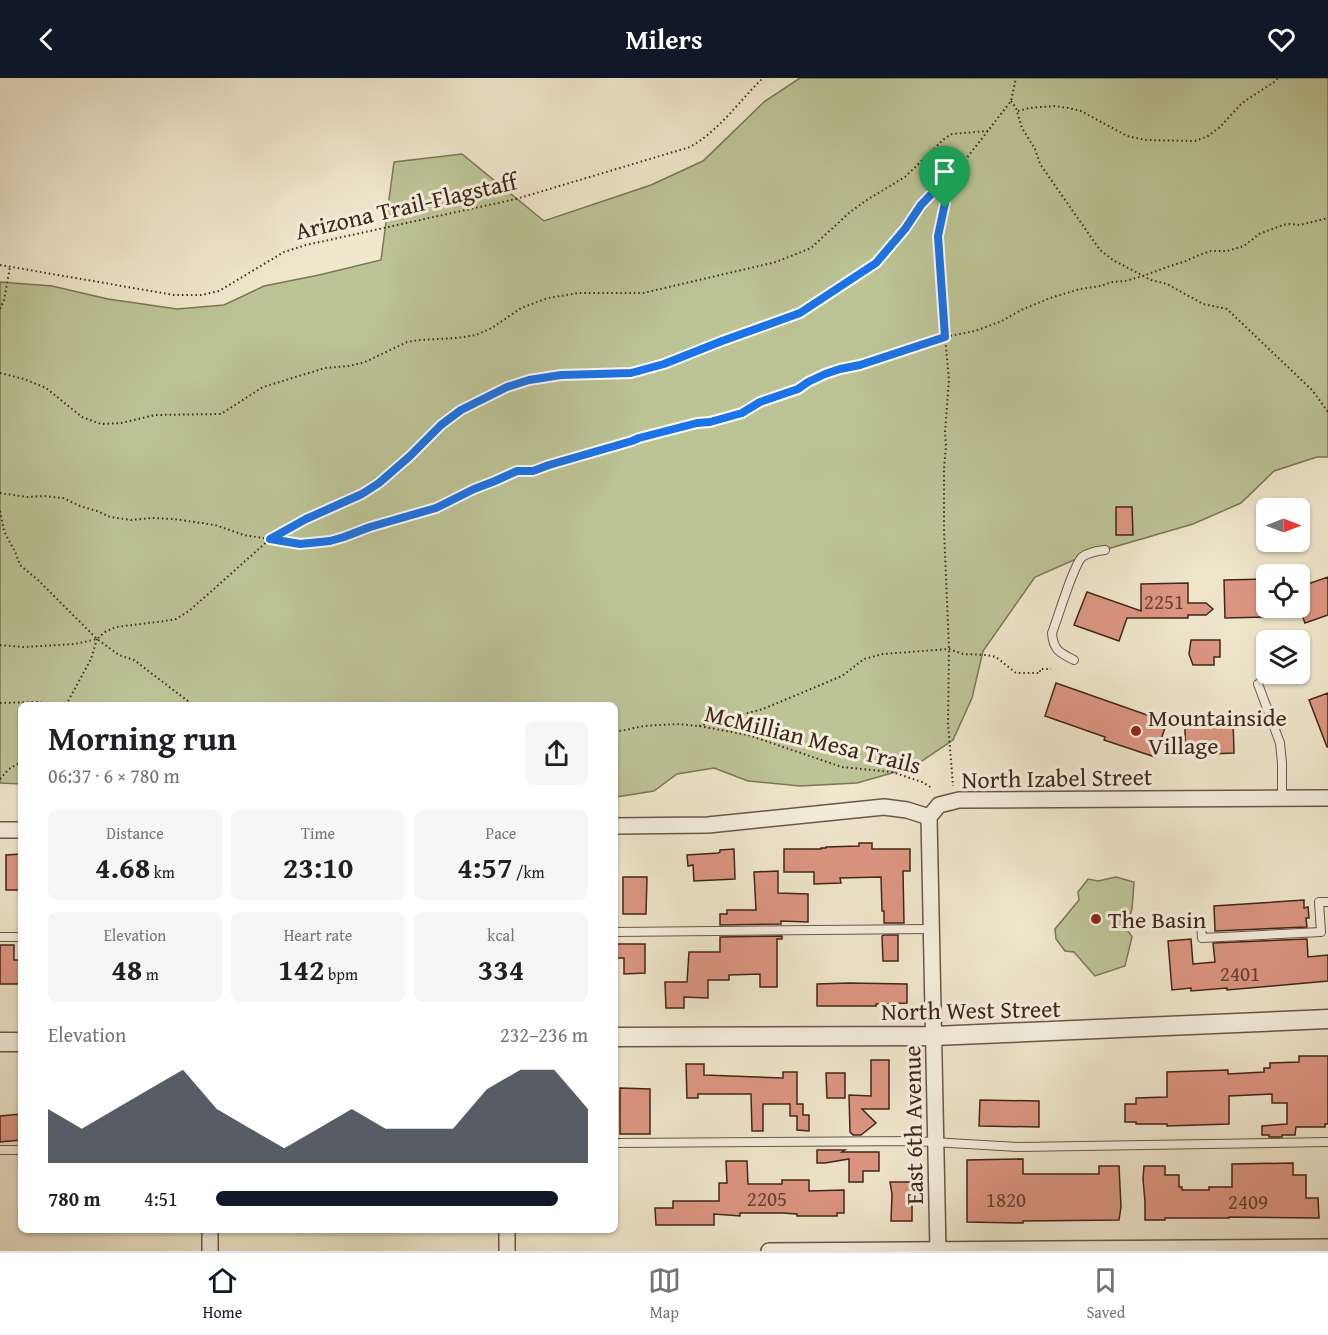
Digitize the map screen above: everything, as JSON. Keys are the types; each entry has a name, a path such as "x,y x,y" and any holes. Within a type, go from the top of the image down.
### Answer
{"street":[{"name":"North Izabel Street","path":"928,817 939,805 959,800 1328,798"},
{"path":"618,826 708,825 885,807 907,810 928,817"},
{"name":"East 6th Avenue","path":"928,817 938,1250"},
{"path":"0,830 18,830"},
{"name":"North West Street","path":"618,1037 934,1036 1328,1019"},
{"path":"0,1042 18,1042"},
{"path":"210,1233 210,1251"},
{"path":"507,1233 507,1251"},
{"path":"770,1251 1328,1247"}],"lane":[{"path":"1074,660 1058,652 1052,633 1074,570 1081,558 1092,552 1105,550"},
{"path":"1258,684 1280,743 1281,798"},
{"path":"1166,925 1201,923 1202,938 1321,932 1319,902 1328,902"},
{"path":"618,932 931,929"},
{"path":"0,937 18,937"},
{"path":"618,1143 904,1141 1020,1147 1328,1142"},
{"path":"0,1150 18,1150"}],"path":[{"name":"Arizona Trail-Flagstaff","path":"0,266 174,295 201,295 219,291 284,252 306,245 516,199 690,147 705,139 718,127 763,78"},
{"path":"0,645 75,644 97,639 116,627 176,619 189,611 270,539 306,519 362,494 379,483 441,425 461,410 507,387 529,380 561,375 631,373 664,364 800,313 876,263 905,229 921,205 966,159 1011,101 1016,78"},
{"path":"1017,111 1037,107 1068,108 1081,111 1127,136 1146,140 1195,141 1208,136 1220,127 1242,103 1278,78"},
{"path":"1011,101 1040,164 1100,250 1113,260 1143,276 1167,284 1203,304 1227,309 1312,390 1328,412"},
{"path":"0,373 46,388 82,417 102,424 121,423 154,415 221,414 263,387 325,368 365,362 407,342 457,339 476,335 492,328 521,308 548,298 578,293 643,293 776,262 811,248 849,213 905,177 952,134 987,131"},
{"path":"940,185 945,203 938,236 949,380 945,432 944,505 949,649 948,723 954,788"},
{"path":"0,493 27,497 63,498 110,517 131,520 174,519 215,525 244,534 300,544 330,541 436,508 517,471 533,471 639,438 742,413 760,402 798,389 825,374 945,337 975,331 1050,298 1080,289 1143,276 1216,250 1227,251 1244,246 1259,234 1283,225 1300,225 1328,218"},
{"path":"0,309 4,300 10,267"},
{"path":"0,511 4,531 20,565 97,639 119,655 134,660 189,702"},
{"path":"67,702 91,659 97,639"},
{"path":"699,726 763,709 842,676 864,659 883,654 949,649 963,654 996,657 1016,673 1040,673 1040,669 1051,669"},
{"path":"0,703 18,702"},
{"name":"McMillian Mesa Trails","path":"618,731 644,726 676,724 699,726 748,735 842,767 892,772 922,782 932,788"},
{"path":"0,779 9,769 18,764"}],"green space":[{"path":"800,78 1328,78 1328,457 1317,457 1274,471 1241,503 1193,524 1083,556 1035,577 983,651 972,698 953,740 913,767 857,783 800,786 748,781 714,768 677,774 654,791 618,797 618,702 18,702 18,784 0,783 0,282 52,286 108,299 177,309 224,305 264,286 381,260 394,162 462,154 544,221 651,185 703,161 765,101"},
{"name":"The Basin","path":"1116,877 1134,882 1132,909 1126,928 1132,937 1125,966 1095,976 1074,952 1065,951 1056,939 1055,929 1079,900 1078,892 1088,879 1098,881"}],"building":[{"path":"1116,507 1132,507 1133,535 1116,535"},
{"path":"1328,577 1328,615 1305,623 1303,618 1310,618 1310,583"},
{"path":"1256,579 1256,617 1225,618 1224,580"},
{"path":"1188,583 1188,603 1206,603 1213,609 1206,615 1188,615 1188,618 1127,618 1119,641 1074,625 1087,592 1141,611 1141,584"},
{"name":"Mountainside Village","path":"1191,640 1220,640 1220,657 1214,657 1214,665 1193,665 1189,654"},
{"path":"1056,683 1167,722 1155,757 1104,740 1105,737 1045,716"},
{"name":"Mountainside Village","path":"1328,693 1328,747 1327,747 1309,700"},
{"name":"Mountainside Village","path":"1185,718 1233,718 1234,753 1185,755"},
{"path":"859,843 872,843 872,849 910,849 910,871 903,871 904,923 884,923 881,877 840,878 841,883 814,884 814,872 784,872 784,849 859,846"},
{"path":"734,849 735,879 694,881 693,865 688,866 687,855 718,853 720,850"},
{"path":"18,854 18,890 6,890 6,855"},
{"path":"778,871 778,893 808,894 808,922 781,921 781,924 720,925 720,914 727,914 727,910 756,910 754,872"},
{"path":"623,877 647,877 646,914 623,914"},
{"path":"1304,900 1304,908 1308,907 1307,927 1215,931 1214,906"},
{"path":"898,935 898,961 883,961 882,936"},
{"path":"782,936 782,939 777,939 777,987 760,987 760,974 729,975 729,980 708,980 708,998 684,997 684,1008 666,1008 665,982 687,982 689,952 720,952 720,937"},
{"path":"1191,939 1193,964 1215,962 1213,943 1307,939 1308,957 1328,955 1328,981 1227,990 1227,988 1191,991 1191,988 1172,990 1168,941"},
{"path":"618,944 645,944 645,973 624,974 624,958 618,958"},
{"path":"0,945 14,945 14,960 18,960 18,984 0,984"},
{"path":"817,984 907,984 907,1003 876,1004 876,1006 817,1006"},
{"path":"1299,1056 1328,1056 1328,1124 1325,1124 1325,1127 1296,1127 1295,1135 1282,1135 1282,1137 1262,1135 1262,1126 1287,1124 1287,1103 1272,1103 1272,1094 1229,1096 1229,1124 1167,1126 1167,1124 1125,1122 1125,1104 1136,1104 1136,1098 1167,1097 1167,1072 1228,1070 1228,1074 1264,1072 1264,1068 1270,1068 1270,1063 1299,1062"},
{"path":"871,1060 889,1060 889,1109 862,1109 876,1123 861,1135 853,1135 850,1132 849,1095 871,1096"},
{"path":"686,1064 704,1064 704,1075 783,1078 783,1072 797,1072 797,1104 803,1104 803,1115 809,1115 809,1131 797,1130 797,1116 790,1116 790,1104 763,1104 763,1131 752,1131 751,1094 698,1094 698,1098 687,1098"},
{"path":"826,1073 845,1073 845,1098 827,1098"},
{"path":"620,1088 650,1089 650,1134 620,1134"},
{"path":"980,1100 1039,1101 1039,1127 979,1126"},
{"path":"18,1114 18,1140 0,1142 0,1116"},
{"path":"817,1150 879,1152 879,1171 863,1171 863,1182 849,1182 849,1159 817,1163"},
{"path":"1023,1159 1023,1174 1099,1174 1099,1166 1119,1166 1121,1207 1119,1220 967,1222 967,1160"},
{"path":"726,1161 747,1161 748,1184 782,1184 782,1180 809,1180 809,1191 844,1190 844,1213 837,1213 837,1216 797,1216 797,1214 782,1213 740,1213 740,1216 714,1214 714,1225 656,1225 655,1208 673,1208 673,1201 719,1201 719,1183 727,1183"},
{"path":"1293,1163 1293,1175 1306,1175 1306,1198 1318,1198 1319,1218 1229,1217 1145,1220 1144,1166 1165,1166 1165,1175 1179,1175 1179,1187 1182,1187 1182,1190 1209,1190 1209,1187 1232,1187 1232,1164"},
{"path":"890,1182 918,1182 918,1196 912,1196 912,1221 891,1221"}],"place":[{"name":"Mountainside Village","path":"1136,731"},
{"name":"The Basin","path":"1096,919"}],"route":[{"path":"940,185 945,208 938,236 945,337 825,374 798,389 760,402 742,413 639,438 539,470 509,473 436,508 344,537 300,544 270,539 306,519 362,494 379,483 441,425 461,410 491,394 529,380 561,375 631,373 664,364 800,313 876,263 905,229 921,205 940,185"}]}
